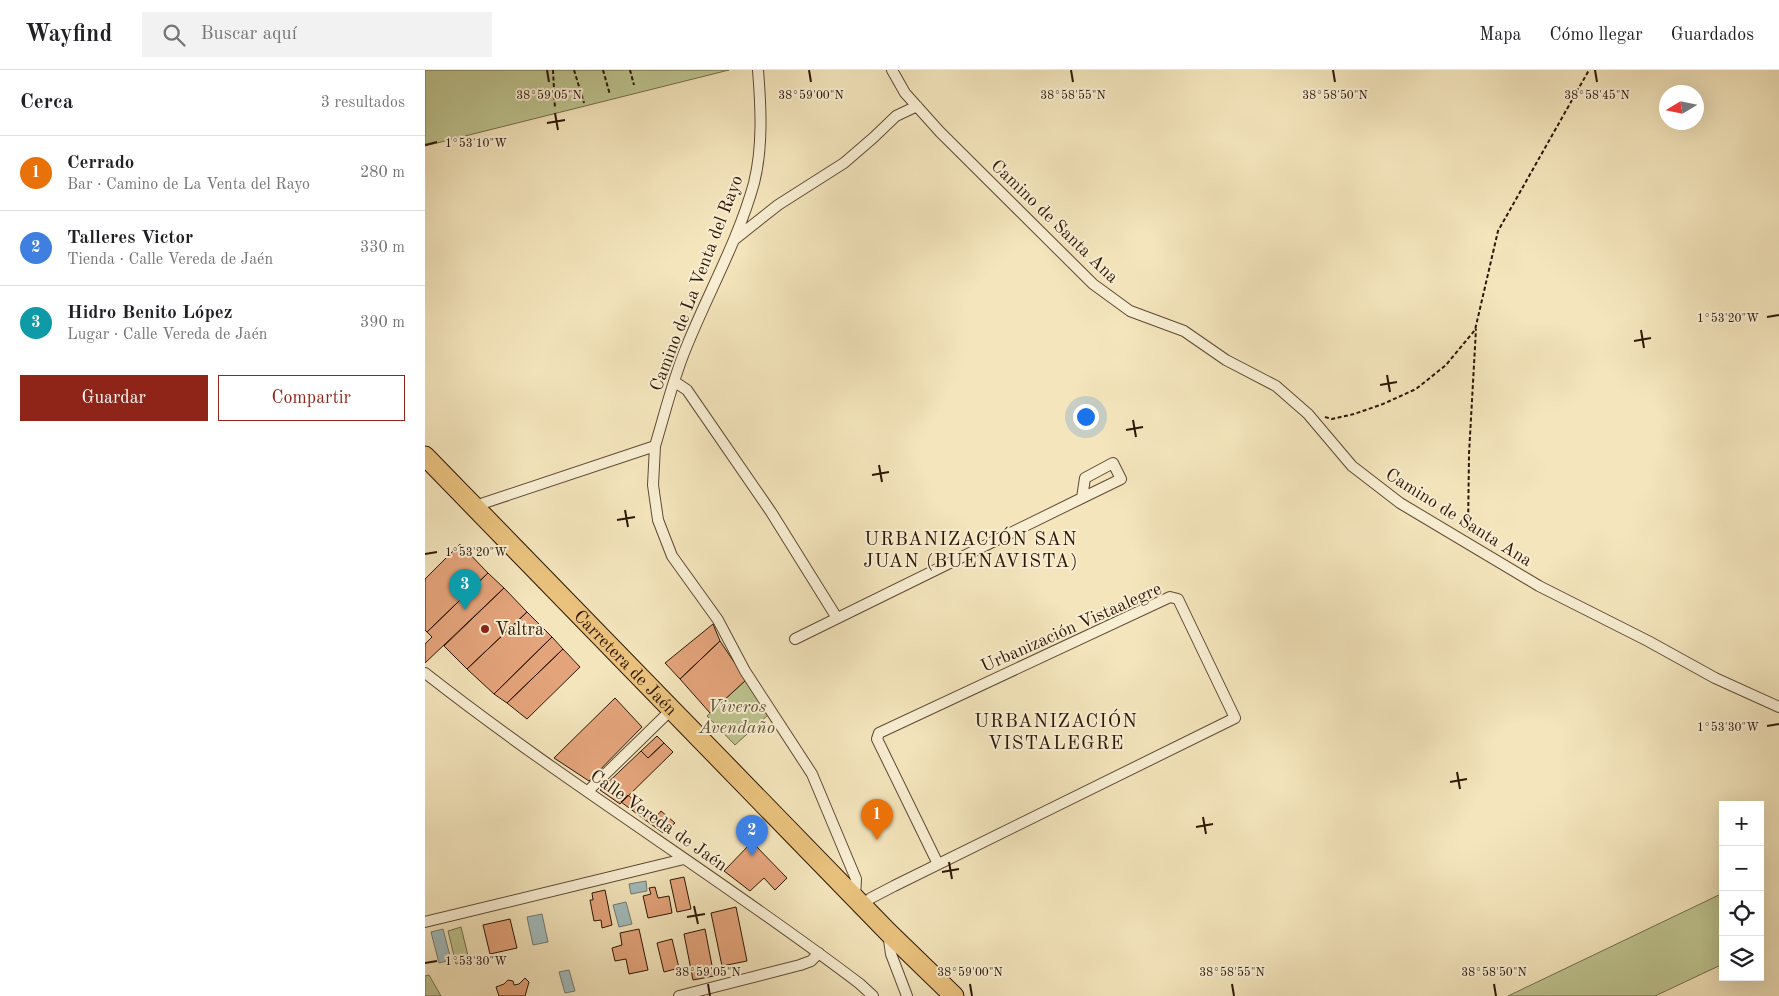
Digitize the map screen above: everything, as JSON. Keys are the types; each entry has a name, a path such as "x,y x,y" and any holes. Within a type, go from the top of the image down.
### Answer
{"highway":[{"name":"Carretera de Jaén","path":"425,456 888,932 954,996"}],"street":[{"name":"Camino de La Venta del Rayo","path":"758,70 760,148 754,183 734,240 685,349 655,446 653,485 658,520 672,556 718,620 745,671 811,774 856,879 859,901"},
{"name":"Camino de Santa Ana","path":"892,70 905,93 940,132 1093,284 1130,311 1184,331 1226,360 1276,386 1307,414 1352,466 1400,503 1539,586 1648,641 1715,678 1779,707"},
{"path":"734,240 778,205 844,163 896,116 917,106"},
{"path":"675,382 687,390 771,512 837,618"},
{"path":"475,506 655,446"},
{"path":"795,639 1082,498"},
{"name":"Urbanización Vistaalegre","path":"859,901 871,898 1235,718 1178,599 1170,597 879,733 877,739 938,864"},
{"name":"Calle Vereda de Jaén","path":"425,673 469,708 771,918 873,996"},
{"path":"588,791 672,709"},
{"path":"425,922 684,858"},
{"path":"888,932 891,954 907,996"},
{"path":"679,996 800,965 811,961 819,953"}],"path":[{"path":"553,70 555,109"},
{"path":"574,70 584,103"},
{"path":"603,70 611,95"},
{"path":"630,70 634,85"},
{"path":"1307,414 1331,418 1354,414 1383,404 1416,389 1446,365 1475,330 1498,231 1589,70"},
{"path":"1469,544 1467,519 1476,325"}],"green space":[{"path":"425,70 729,70 425,146"},
{"name":"Viveros Avendaño","path":"746,680 768,715 735,745 707,716"},
{"path":"1719,895 1719,966 1655,996 1508,996"},
{"path":"461,927 469,960 456,964 448,931"},
{"path":"429,975 441,996 425,996 425,976"}],"water":[{"path":"646,881 647,891 631,894 629,884"},
{"path":"626,902 632,924 619,927 613,905"},
{"path":"542,914 548,942 533,945 527,917"},
{"path":"443,929 451,960 439,963 431,932"},
{"path":"569,970 575,991 565,993 559,972"}],"building":[{"path":"460,544 488,573 427,632 425,630 425,579"},
{"path":"488,573 504,588 425,663 425,644 432,637 427,632"},
{"name":"Valtra","path":"504,588 527,612 467,669 444,646"},
{"path":"527,612 552,637 494,694 467,669"},
{"path":"713,624 720,641 680,679 665,663"},
{"path":"552,637 563,649 507,703 494,694"},
{"path":"720,641 746,680 710,713 680,679"},
{"path":"563,649 580,667 527,719 507,703"},
{"path":"615,698 642,727 589,781 554,758"},
{"path":"657,736 664,743 648,758 641,751"},
{"path":"664,743 673,752 620,804 600,790 641,751 648,758"},
{"path":"628,795 656,817 661,811 675,823 663,833 621,802"},
{"path":"752,842 787,878 775,890 764,878 750,891 724,871"},
{"path":"684,877 691,909 677,912 670,880"},
{"path":"655,887 658,898 669,896 672,913 648,918 643,896 651,894 649,888"},
{"path":"605,890 612,925 602,928 601,920 594,921 590,900 593,900 592,893"},
{"path":"736,907 747,961 722,966 711,913"},
{"path":"510,919 517,948 490,954 483,925"},
{"path":"639,929 648,970 629,974 626,959 615,961 612,948 622,945 620,933"},
{"path":"705,929 714,976 693,980 684,934"},
{"path":"672,939 679,968 664,972 657,943"},
{"path":"525,978 529,982 525,996 499,996 496,987 508,980 513,981 514,985 519,984"}],"place":[{"name":"Hidro Benito López","path":"465,610"},
{"name":"Valtra","path":"485,629"},
{"name":"Cerrado","path":"877,840"},
{"name":"Talleres Victor","path":"752,856"}],"district":[{"name":"URBANIZACIÓN SAN JUAN (BUENAVISTA)","path":"971,549"},
{"name":"URBANIZACIÓN VISTALEGRE","path":"1056,731"}]}
